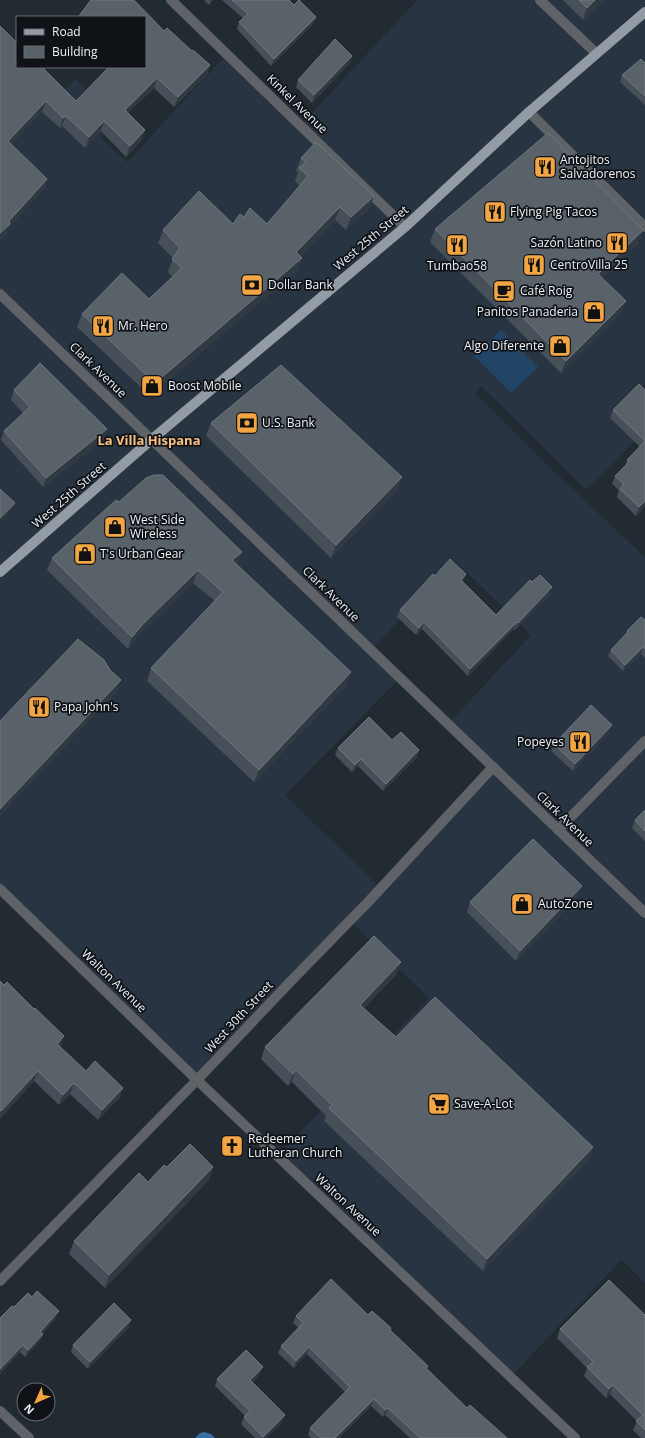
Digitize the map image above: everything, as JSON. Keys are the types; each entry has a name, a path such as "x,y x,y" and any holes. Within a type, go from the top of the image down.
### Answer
{"main road":[{"name":"West 25th Street","path":"0,572 151,440 405,227 529,112 645,12"}],"street":[{"name":"Kinkel Avenue","path":"171,0 405,227"},
{"path":"540,0 596,53"},
{"path":"529,112 645,227"},
{"name":"Clark Avenue","path":"0,294 645,913"},
{"path":"558,830 645,740"},
{"name":"West 30th Street","path":"0,1281 197,1080 370,900 493,767"},
{"name":"Walton Avenue","path":"0,889 197,1080 575,1438"},
{"path":"0,1411 29,1438"}],"shaded area":[{"path":"417,0 645,0 645,385 642,389 645,431 586,490 481,386 475,393 543,461 645,557 645,1283 621,1260 511,1377 277,1156 429,998 350,921 197,1080 0,895 0,37 16,65 16,68 18,68 59,96 75,79 116,120 101,138 127,162 227,54 301,125","holes":["455,561 531,635 448,724 493,767 381,888 285,795 400,678 371,650"]},
{"path":"501,330 538,367 511,393 474,356"},
{"path":"204,1432 211,1434 215,1438 195,1438 200,1433"}],"building":[{"path":"91,0 134,0 164,31 167,28 210,65 178,97 157,78 125,110 145,130 130,146 104,121 89,137 66,116 63,118 46,101 8,141 47,179 9,221 10,224 0,233 0,26 16,42 16,68 43,68 76,101 108,68 146,68 146,16 79,16"},
{"path":"232,0 289,0 294,5 299,0 316,17 274,59 239,22 248,14"},
{"path":"579,0 595,0 587,8"},
{"path":"335,39 352,56 314,95 298,80"},
{"path":"641,59 645,63 645,96 622,75"},
{"name":"CentroVilla 25","path":"548,133 643,230 598,274 626,301 566,361 435,229"},
{"path":"316,142 374,196 351,217 340,207 296,252 302,258 155,383 82,314 122,273 149,299 182,268 172,259 180,248 163,230 199,191 233,224 240,214 244,217 250,208 267,224 308,176 299,168 306,162 301,158"},
{"path":"40,363 107,429 46,478 4,431 30,407 14,390"},
{"path":"281,365 402,477 336,545 211,423"},
{"path":"639,384 645,390 645,441 613,410"},
{"path":"645,441 645,501 639,507 620,489 624,484 615,476 629,462 627,460"},
{"path":"154,475 163,475 242,552 232,560 351,672 259,770 151,668 223,592 198,570 143,624 132,637 52,558 116,500 119,502 146,478"},
{"path":"0,489 15,503 0,518"},
{"path":"450,559 466,574 461,580 496,615 530,580 532,582 540,575 552,587 518,623 517,622 470,669 424,622 419,628 400,610 433,574 435,576"},
{"path":"641,617 645,620 645,649 643,647 625,665 611,650"},
{"path":"78,639 104,660 110,670 121,680 0,809 0,721"},
{"name":"Popeyes","path":"591,705 612,725 575,764 554,744"},
{"path":"369,717 392,740 401,732 419,750 386,784 361,759 355,765 338,748"},
{"path":"645,810 645,831 635,820"},
{"name":"AutoZone","path":"533,839 582,886 520,951 470,902"},
{"path":"374,936 401,962 360,1005 396,1037 435,997 593,1147 487,1259 329,1108 332,1105 296,1070 293,1074 265,1047"},
{"path":"0,981 4,985 7,982 64,1036 57,1044 86,1071 95,1061 123,1088 102,1110 74,1083 63,1095 38,1071 1,1111 0,1110"},
{"path":"190,1144 213,1167 109,1275 74,1241 139,1173 148,1182 164,1165 167,1167"},
{"path":"331,1279 368,1315 372,1311 391,1328 390,1330 428,1366 426,1368 467,1408 470,1405 507,1438 420,1438 388,1408 385,1410 374,1399 335,1438 321,1438 310,1428 350,1387 309,1347 296,1361 281,1346 303,1323 296,1316"},
{"path":"609,1280 645,1315 645,1430 636,1421 643,1415 613,1385 609,1389 587,1367 593,1362 560,1329"},
{"path":"37,1291 59,1311 40,1332 43,1334 28,1350 23,1345 0,1369 0,1318 28,1293 32,1297"},
{"path":"114,1303 131,1320 90,1362 73,1345"},
{"path":"246,1350 263,1367 250,1380 285,1415 263,1437 244,1417 250,1411 217,1379"}],"place":[{"name":"Antojitos Salvadorenos","path":"545,167"},
{"name":"Flying Pig Tacos","path":"495,212"},
{"name":"Sazón Latino","path":"617,243"},
{"name":"Tumbao58","path":"457,245"},
{"name":"CentroVilla 25","path":"534,265"},
{"name":"Dollar Bank","path":"252,285"},
{"name":"Café Roig","path":"504,291"},
{"name":"Panitos Panaderia","path":"594,312"},
{"name":"Mr. Hero","path":"103,326"},
{"name":"Algo Diferente","path":"560,346"},
{"name":"Boost Mobile","path":"152,386"},
{"name":"U.S. Bank","path":"247,423"},
{"name":"West Side Wireless","path":"115,527"},
{"name":"T's Urban Gear","path":"85,554"},
{"name":"Papa John's","path":"39,707"},
{"name":"Popeyes","path":"580,742"},
{"name":"AutoZone","path":"522,904"},
{"name":"Save-A-Lot","path":"439,1104"},
{"name":"Redeemer Lutheran Church","path":"232,1146"}],"district":[{"name":"La Villa Hispana","path":"149,440"}]}
